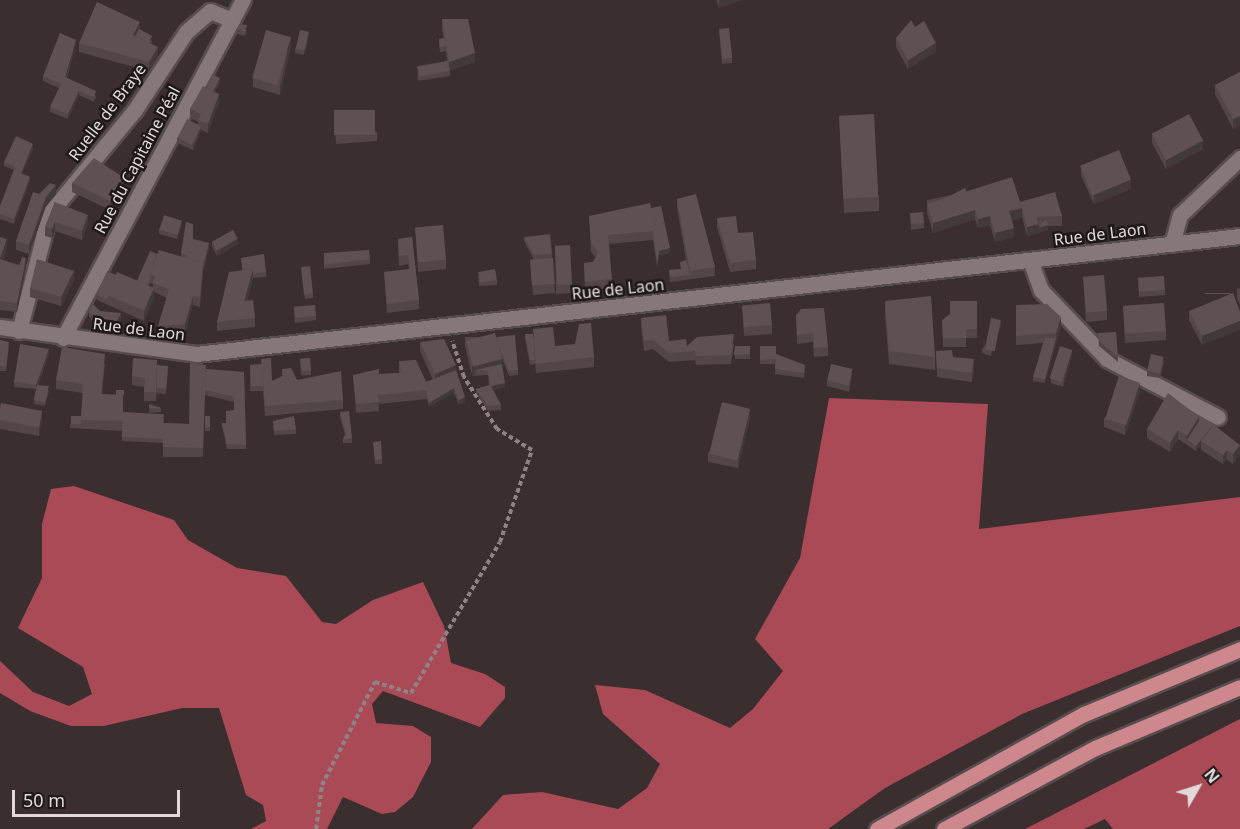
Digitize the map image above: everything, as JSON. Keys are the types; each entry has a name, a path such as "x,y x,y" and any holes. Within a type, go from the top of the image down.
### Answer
{"main road":[{"path":"877,829 1073,719 1240,649"},
{"path":"944,829 1095,748 1240,687"}],"street":[{"name":"Rue du Capitaine Péal","path":"63,338 243,0"},
{"name":"Ruelle de Braye","path":"19,331 50,214 127,121 186,32 210,12 232,20"},
{"path":"1172,244 1180,215 1240,158"},
{"name":"Rue de Laon","path":"0,327 63,338 196,354 1240,236"},
{"path":"1030,260 1041,290 1107,359 1218,417"}],"path":[{"path":"316,829 322,785 375,682 411,693 500,542 532,450 497,429 464,377 448,326"}],"shaded area":[{"path":"829,398 988,404 979,529 1240,497 1240,626 1022,714 885,788 828,829 472,829 503,795 542,792 618,809 647,788 660,764 603,714 595,685 645,690 730,728 753,709 783,671 755,639 800,558"},
{"path":"74,486 174,520 188,540 237,568 286,576 322,622 336,624 373,600 423,582 444,626 451,663 485,674 505,687 505,698 480,727 383,691 372,704 376,723 413,726 431,737 431,762 413,797 395,812 382,814 343,797 327,829 251,829 266,821 263,805 246,795 219,708 182,708 104,726 71,726 30,711 0,693 0,661 33,692 69,706 92,694 83,667 18,628 42,578 42,524 51,489"},
{"path":"1240,719 1240,829 1113,829 1105,819 1084,829 1025,829"}],"building":[{"path":"97,2 140,22 133,35 158,47 149,62 79,43"},
{"path":"442,19 468,19 475,53 449,62"},
{"path":"911,20 915,27 924,21 936,43 908,60 896,38"},
{"path":"240,24 247,25 245,32 237,29"},
{"path":"729,28 732,58 722,59 719,29"},
{"path":"139,29 152,36 148,43 135,36"},
{"path":"266,30 291,37 277,85 252,78"},
{"path":"300,30 309,32 304,51 296,49"},
{"path":"60,33 76,40 65,77 96,91 94,97 79,91 68,114 50,107 61,84 43,76"},
{"path":"444,38 446,46 440,47 439,39"},
{"path":"448,61 450,71 419,77 418,67"},
{"path":"1240,72 1240,116 1233,119 1215,85"},
{"path":"212,74 220,78 213,91 205,87"},
{"path":"203,86 219,94 208,124 198,120 201,114 190,109"},
{"path":"334,110 375,110 375,135 334,135"},
{"path":"874,114 878,197 843,199 839,116"},
{"path":"1189,114 1203,140 1166,160 1152,134"},
{"path":"187,119 201,126 192,145 177,138"},
{"path":"16,136 33,144 21,173 30,177 14,219 0,214 0,206 15,167 4,162"},
{"path":"1119,150 1131,180 1092,195 1080,166"},
{"path":"94,158 123,177 110,201 72,183"},
{"path":"1012,177 1020,202 1055,192 1062,216 1036,217 1038,224 1027,227 1022,208 1009,211 1014,228 995,233 990,216 978,219 975,210 933,223 927,204"},
{"path":"50,183 56,185 46,197 29,245 16,241 33,192 39,194"},
{"path":"965,188 967,192 931,210 929,206"},
{"path":"696,194 715,267 690,271 677,199"},
{"path":"55,202 88,215 82,231 55,222 52,229 45,227"},
{"path":"650,203 656,231 608,235 612,279 585,282 584,263 593,262 598,252 591,243 589,216"},
{"path":"661,206 670,248 659,251 657,262 653,231 656,231 651,208"},
{"path":"923,212 924,223 911,224 910,213"},
{"path":"164,215 182,221 177,235 159,229"},
{"path":"736,216 738,233 753,232 756,260 730,263 717,218"},
{"path":"1046,219 1048,225 1038,228"},
{"path":"186,222 193,224 193,239 209,243 203,267 203,263 187,258 188,256 181,253"},
{"path":"443,225 446,260 418,262 415,227"},
{"path":"233,230 238,239 217,250 212,242"},
{"path":"550,234 552,254 534,255 524,237"},
{"path":"0,237 7,239 0,258"},
{"path":"412,237 419,300 387,304 384,272 410,269 408,255 399,256 398,239"},
{"path":"570,245 572,284 557,285 555,246"},
{"path":"159,250 203,263 200,297 193,296 185,324 158,326 169,289 153,283 155,276 150,274"},
{"path":"369,250 370,259 324,265 324,253"},
{"path":"150,251 157,254 147,285 137,281"},
{"path":"264,254 266,272 253,274 253,269 243,270 241,258"},
{"path":"22,257 26,258 17,303 0,301 0,259 19,266"},
{"path":"553,258 555,284 532,286 530,260"},
{"path":"37,259 74,271 61,297 30,288"},
{"path":"686,260 690,275 670,277 669,270 681,269 680,262"},
{"path":"310,266 313,294 304,295 301,267"},
{"path":"253,269 244,301 253,300 255,318 217,322 229,272"},
{"path":"495,269 497,280 480,283 478,272"},
{"path":"107,271 116,275 108,300 97,295"},
{"path":"117,272 154,288 144,311 107,295"},
{"path":"1104,275 1107,311 1086,313 1083,277"},
{"path":"1164,276 1165,290 1139,292 1138,278"},
{"path":"1231,293 1231,294 1205,294"},
{"path":"1233,293 1240,312 1240,321 1202,336 1189,311"},
{"path":"931,296 935,357 889,351 885,301"},
{"path":"950,301 977,301 977,329 966,329 966,338 943,338 942,320 950,314"},
{"path":"770,303 772,325 744,327 742,305"},
{"path":"1164,303 1166,331 1125,334 1123,306"},
{"path":"93,304 100,311 121,313 116,324 94,320 89,311"},
{"path":"1047,304 1061,317 1056,333 1016,336 1016,305"},
{"path":"315,305 316,316 295,318 294,307"},
{"path":"824,308 828,347 814,348 813,333 797,335 796,315 801,309"},
{"path":"666,315 669,341 686,339 687,346 697,337 734,334 731,355 696,356 695,351 669,353 653,340 644,341 641,318"},
{"path":"991,318 1001,320 995,351 985,349"},
{"path":"591,323 594,357 536,364 533,329 553,327 555,346 575,344 579,324"},
{"path":"1116,332 1118,357 1099,341 1098,333"},
{"path":"495,333 502,359 473,367 466,341"},
{"path":"525,334 533,334 535,360 530,360"},
{"path":"515,335 518,370 509,371 497,337"},
{"path":"1045,338 1056,338 1045,379 1033,377"},
{"path":"444,339 456,365 435,374 420,342"},
{"path":"0,340 9,342 6,367 0,366"},
{"path":"20,344 49,349 36,385 14,382"},
{"path":"735,346 750,346 750,354 734,355"},
{"path":"760,346 776,346 776,354 805,365 804,373 775,369 776,359 760,360"},
{"path":"1060,346 1072,350 1062,382 1049,378"},
{"path":"62,347 105,354 101,394 123,395 123,421 81,420 83,384 56,380"},
{"path":"952,350 953,357 974,359 972,373 937,368 936,351"},
{"path":"1151,354 1164,357 1160,373 1147,371"},
{"path":"133,358 157,360 156,392 144,392 145,378 132,376"},
{"path":"271,358 272,381 283,376 282,369 291,368 297,380 341,371 343,400 265,406 261,359"},
{"path":"310,358 311,371 302,371 300,359"},
{"path":"416,360 430,390 378,395 379,402 356,404 353,375 379,369 379,374 401,373 399,361"},
{"path":"190,363 206,365 203,448 163,447 163,423 189,424"},
{"path":"262,364 263,386 251,387 250,365"},
{"path":"502,364 505,383 491,386 501,405 488,406 476,389 490,385 488,371 475,370"},
{"path":"831,364 852,369 849,386 827,381"},
{"path":"157,365 168,366 166,389 157,388"},
{"path":"206,369 244,372 246,445 227,444 222,423 226,423 226,411 234,410 234,397 205,390"},
{"path":"456,370 465,397 459,400 454,388 429,403 426,390 430,390 426,382"},
{"path":"1119,376 1140,383 1126,426 1105,419"},
{"path":"37,385 49,386 45,402 34,400"},
{"path":"116,390 124,390 124,395 116,395"},
{"path":"1168,393 1199,417 1187,436 1178,430 1170,443 1147,429"},
{"path":"722,402 750,409 737,460 709,453"},
{"path":"1,403 42,411 39,428 0,420"},
{"path":"149,404 161,408 149,408"},
{"path":"1190,410 1214,424 1196,446 1187,440 1199,421 1199,417"},
{"path":"349,411 352,438 343,439 346,434 340,412"},
{"path":"123,412 164,414 163,439 122,437"},
{"path":"71,416 81,416 81,424 71,424"},
{"path":"205,416 210,416 210,427 205,427"},
{"path":"294,416 296,429 274,431 273,421"},
{"path":"1214,425 1240,445 1233,454 1227,450 1223,455 1201,441"},
{"path":"381,441 382,459 375,460 373,442"}]}
